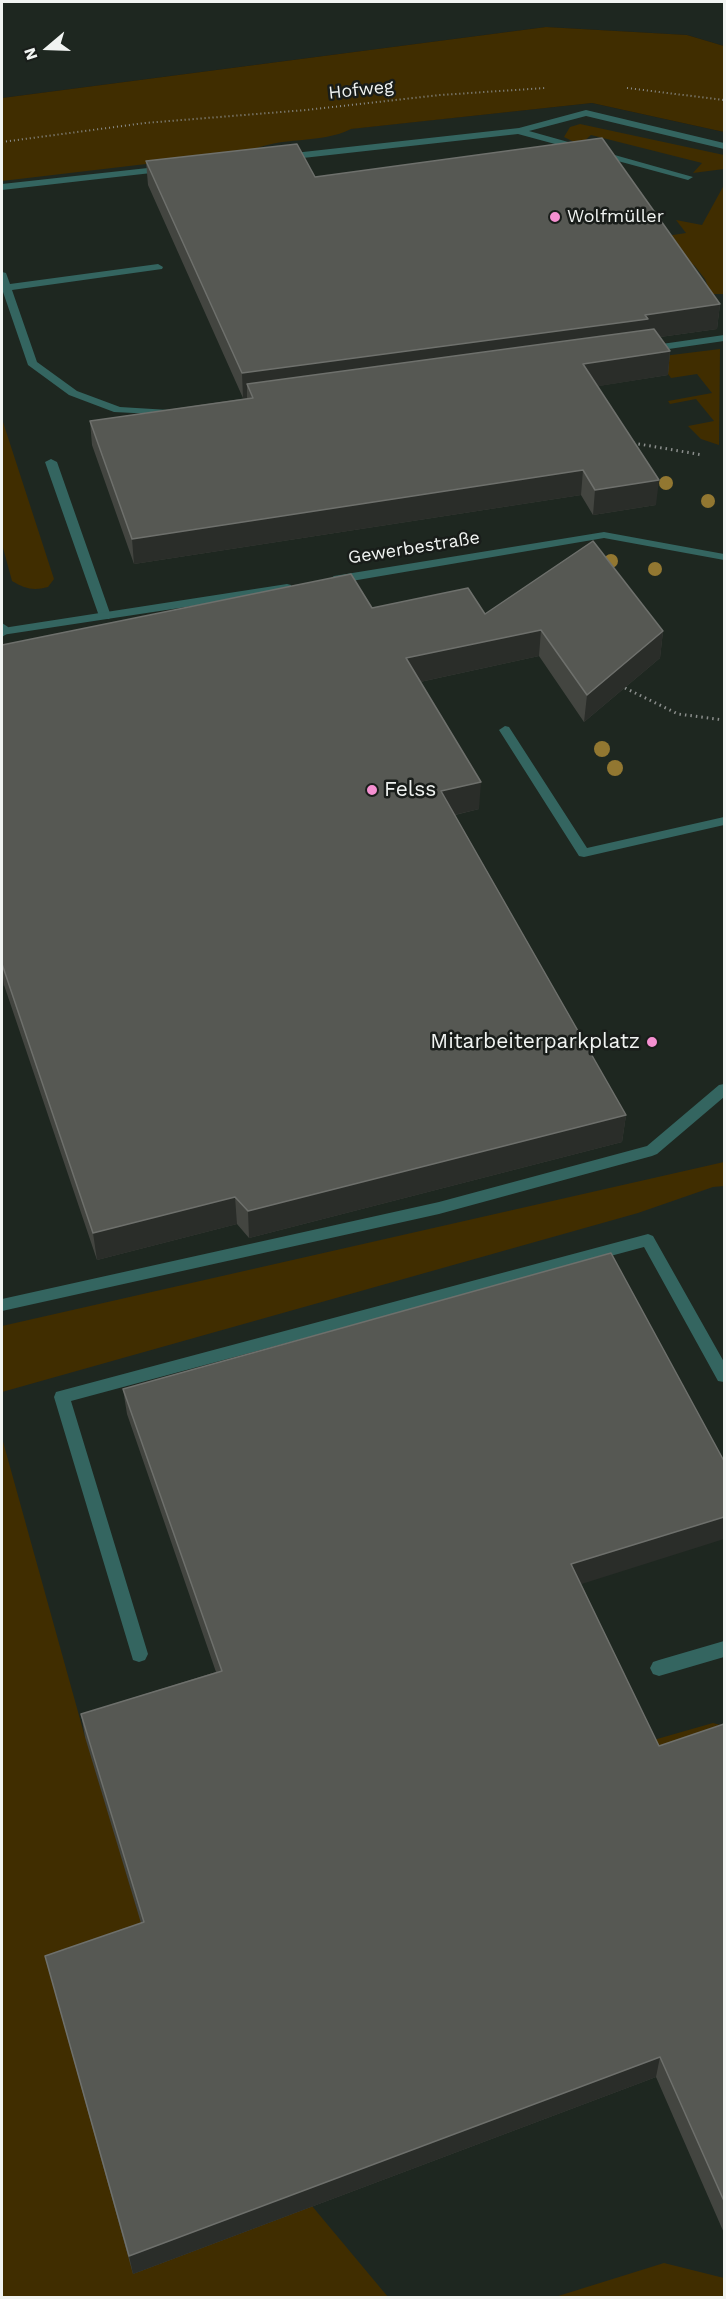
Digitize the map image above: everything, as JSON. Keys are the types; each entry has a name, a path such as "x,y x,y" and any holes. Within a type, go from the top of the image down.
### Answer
{"street":[{"path":"274,158 519,131 586,113 724,146"},
{"path":"519,131 688,177"},
{"path":"2,187 181,167"},
{"path":"6,288 158,267"},
{"path":"2,275 32,363 73,393 118,410 178,412"},
{"path":"640,350 724,338"},
{"path":"51,462 105,616"},
{"name":"Gewerbestraße","path":"324,581 604,535 724,557"},
{"path":"2,631 301,585"},
{"path":"505,730 584,853 724,821"},
{"path":"2,1305 439,1208 652,1150 724,1089"},
{"path":"139,1654 62,1397 648,1240 724,1376"},
{"path":"659,1668 724,1649"}],"path":[{"name":"Hofweg","path":"2,142 145,123 306,110 440,95 556,88"},
{"path":"620,88 724,100"},
{"path":"625,444 703,456"},
{"path":"625,688 678,714 724,720"}],"shaded area":[{"path":"2,2 724,2 724,46 687,35 546,27 2,98"},
{"path":"546,27 687,35 724,46 724,132 592,103 351,129 326,137 274,143 248,152 2,181 2,98"},
{"path":"592,103 724,132 724,2297 8,2297 2,2253 2,171 141,151"},
{"path":"580,124 724,155 724,169 693,173 702,163 591,135 580,145 564,137 570,127"},
{"path":"724,185 724,294 711,294 705,279 694,265 675,267 660,237 686,233 676,220 702,225"},
{"path":"720,349 719,445 701,439 688,426 714,421 696,399 670,404 668,401 712,393 697,374 671,378 655,357"},
{"path":"2,419 54,579 48,587 30,588 12,581 2,544"},
{"path":"724,1162 724,1186 713,1187 638,1213 2,1392 2,1326"},
{"path":"2,1438 85,1737 643,1743 713,1723 724,1726 312,2206 388,2297 2,2297"},
{"path":"664,2263 724,2278 724,2297 555,2297"}],"building":[{"path":"602,138 720,304 645,315 648,319 242,373 146,161 297,144 315,177"},
{"path":"654,329 670,351 583,364 659,480 595,490 583,470 132,539 90,421 253,398 247,384"},
{"path":"593,541 663,631 587,695 541,630 406,658 481,782 441,791 626,1115 248,1211 235,1197 93,1233 2,964 2,645 351,574 372,608 468,588 485,614"},
{"path":"611,1253 724,1461 724,1517 571,1564 659,1746 724,1724 724,2201 660,2057 129,2256 45,1956 144,1922 81,1714 222,1671 123,1389"}],"place":[{"name":"Wolfmüller","path":"555,217"},
{"name":"Felss","path":"372,790"},
{"name":"Mitarbeiterparkplatz","path":"652,1042"}]}
